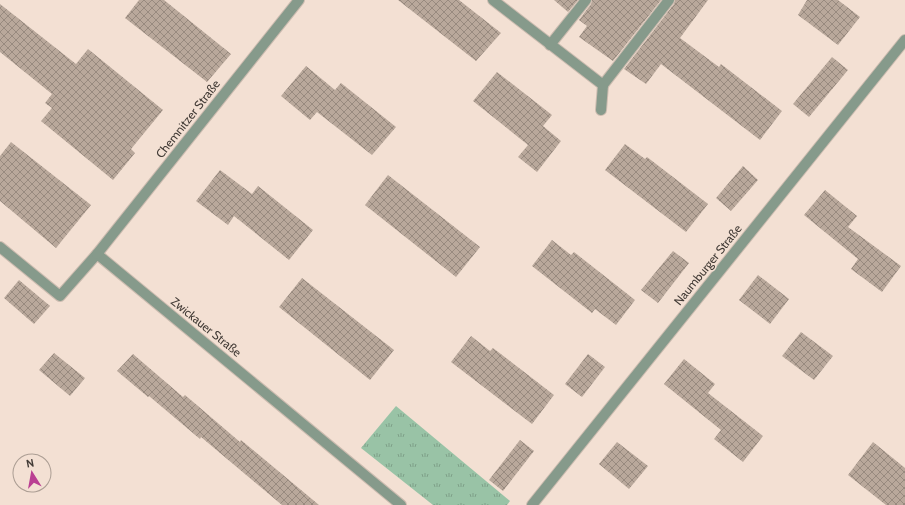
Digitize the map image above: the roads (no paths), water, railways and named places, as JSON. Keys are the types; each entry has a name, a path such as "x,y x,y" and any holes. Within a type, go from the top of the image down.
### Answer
{"street":[{"name":"Chemnitzer Straße","path":"97,254 299,0"},
{"path":"493,0 603,85"},
{"path":"550,45 586,0"},
{"path":"601,110 603,85 669,0"},
{"name":"Naumburger Straße","path":"532,505 905,40"},
{"path":"0,247 60,296 97,254"},
{"name":"Zwickauer Straße","path":"97,254 401,505"}]}
